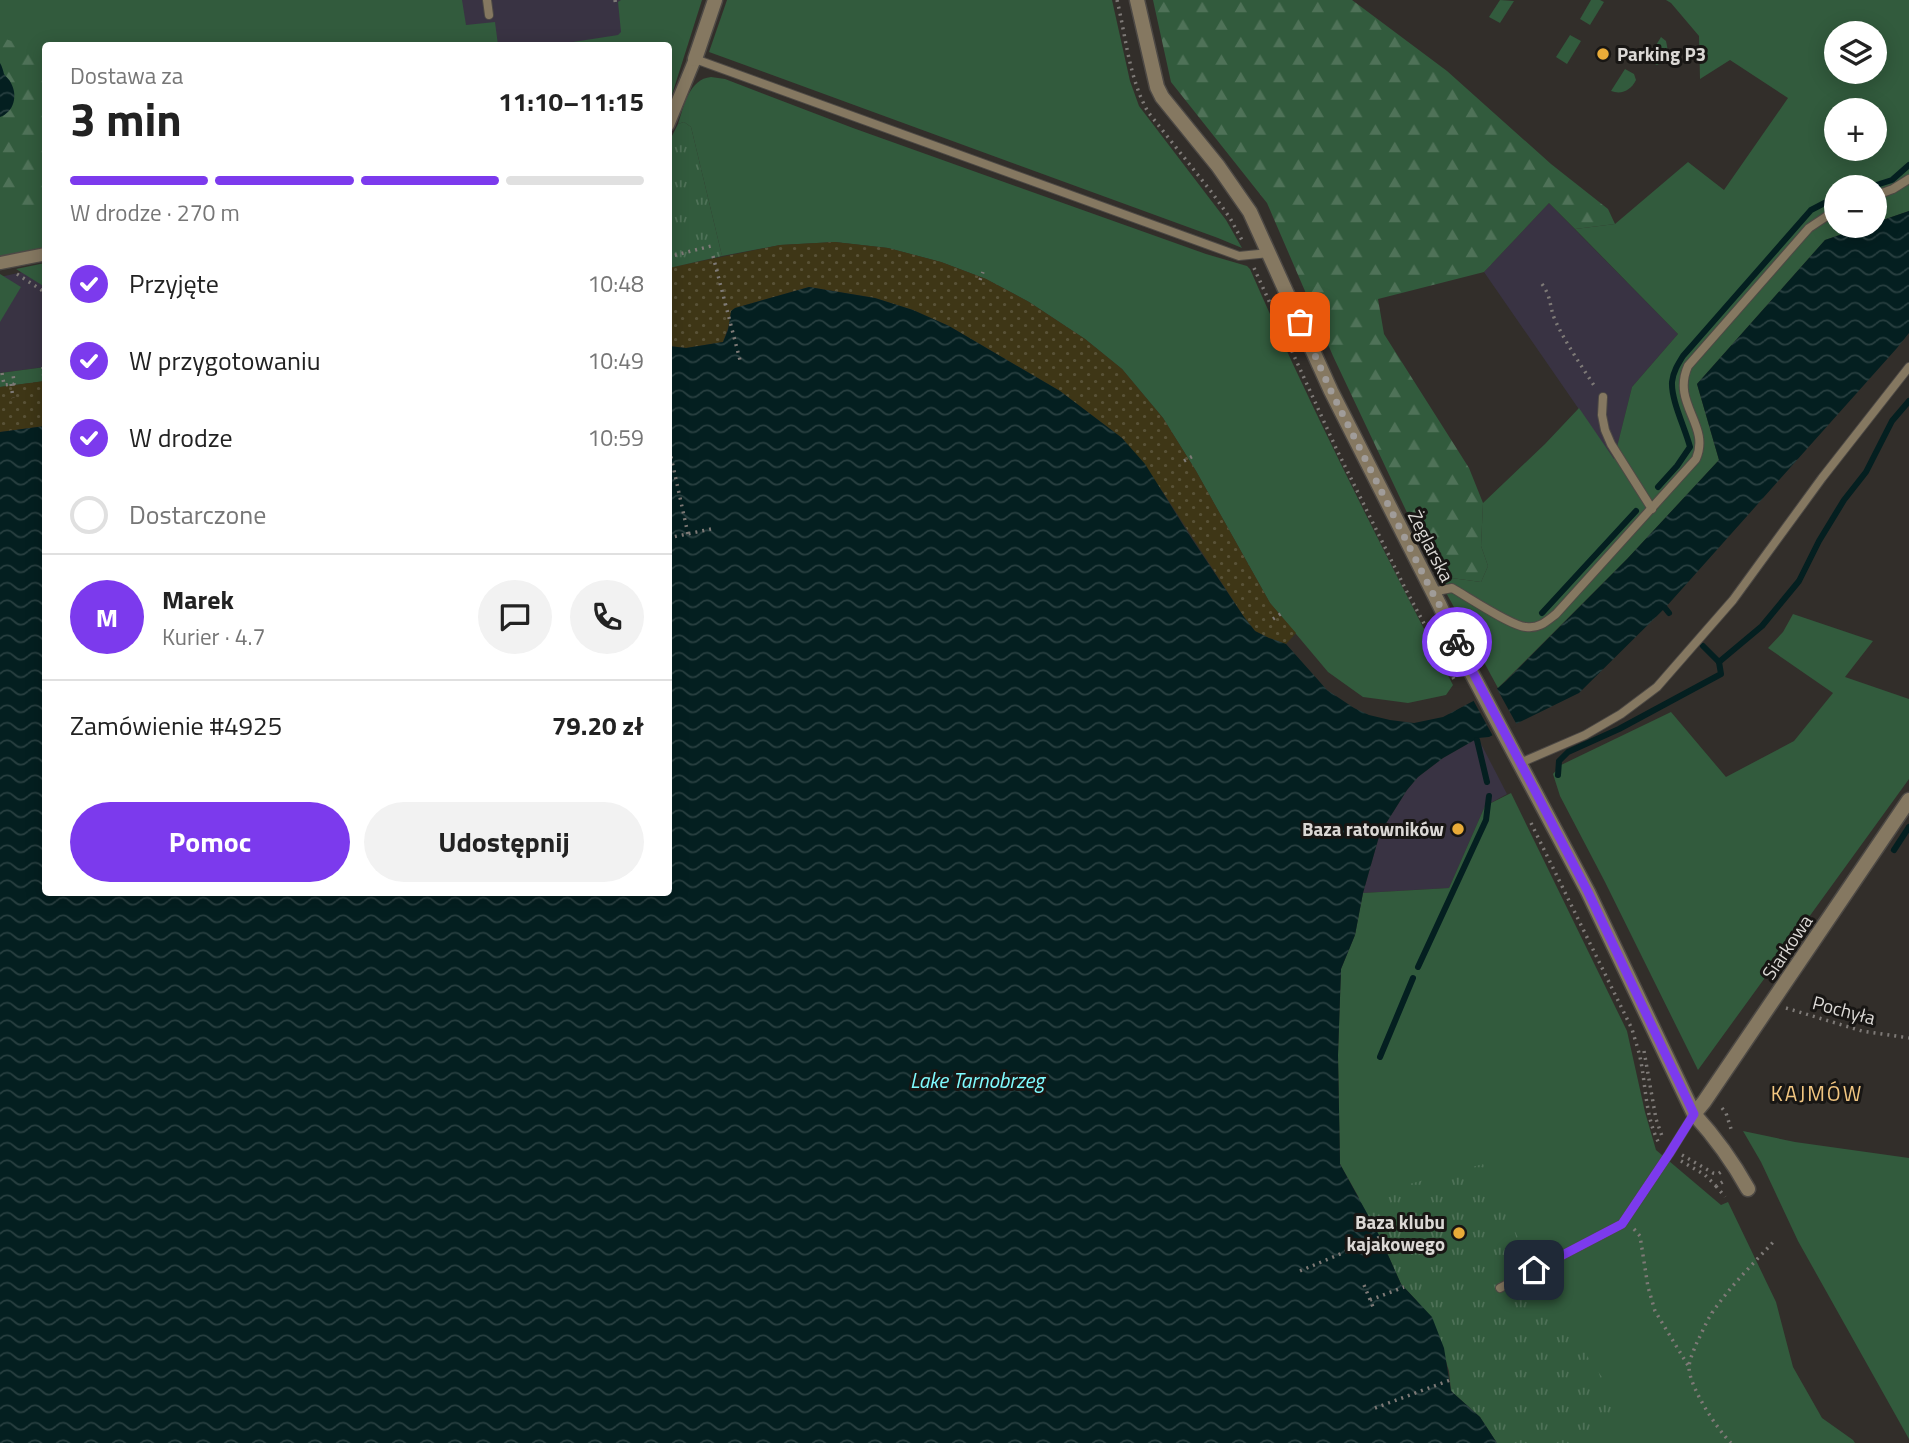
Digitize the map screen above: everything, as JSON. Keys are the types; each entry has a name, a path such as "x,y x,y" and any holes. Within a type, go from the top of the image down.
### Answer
{"street":[{"path":"672,115 715,0"},
{"name":"Żeglarska","path":"1137,0 1162,97 1250,212 1331,391 1471,673 1588,892 1694,1114 1738,1171 1748,1189"},
{"path":"0,263 42,255"},
{"name":"Siarkowa","path":"1694,1114 1909,800"}],"lane":[{"path":"487,0 489,15"},
{"path":"695,59 1239,256 1269,253"},
{"path":"1887,191 1909,179"},
{"path":"1432,592 1452,587 1512,622 1526,627 1541,626 1556,614 1690,466 1700,451 1699,433 1682,386 1688,366 1809,228 1824,218"},
{"path":"1520,762 1585,735 1621,714 1657,687 1732,600 1822,478 1909,367"},
{"path":"1603,397 1602,415 1608,437 1652,509"},
{"path":"1500,1288 1622,1224 1694,1114"}],"path":[{"path":"615,0 616,6"},
{"path":"1117,0 1134,80 1142,102 1230,218 1317,408 1421,617 1454,679 1471,673"},
{"path":"672,256 711,246"},
{"path":"713,256 741,364"},
{"path":"11,271 42,290"},
{"path":"980,280 983,272"},
{"path":"1542,284 1550,297 1555,318 1577,360 1603,397"},
{"path":"2,373 4,385 14,384 13,373"},
{"path":"11,384 13,398"},
{"path":"1184,461 1193,456"},
{"path":"672,461 688,534"},
{"path":"672,537 710,530"},
{"path":"1273,619 1282,612"},
{"path":"1529,818 1632,1029 1655,1137 1662,1149"},
{"name":"Pochyła","path":"1772,1003 1862,1031 1909,1038"},
{"path":"1679,1153 1713,1174 1726,1169"},
{"path":"1676,1158 1705,1175 1725,1197"},
{"path":"1716,1186 1730,1176"},
{"path":"1625,1220 1640,1236 1646,1277 1655,1311 1689,1367 1705,1406 1720,1432 1731,1443"},
{"path":"1300,1270 1380,1237"},
{"path":"1689,1367 1693,1351 1711,1314 1776,1239"},
{"path":"1364,1285 1373,1307"},
{"path":"1370,1300 1404,1287"},
{"path":"1375,1408 1453,1379"}],"shaded area":[{"path":"450,0 699,0 671,42 455,42"},
{"path":"1549,203 1678,334 1632,387 1614,460 1484,272"},
{"path":"42,268 42,367 0,373 0,277"},
{"path":"1478,738 1507,794 1485,806 1449,888 1363,893 1380,833 1407,790 1418,777 1443,758"}],"green space":[{"path":"0,0 462,0 466,25 495,22 498,42 42,42 42,249 0,257"},
{"path":"702,0 672,95 672,42 573,42 618,35 621,32 618,2"},
{"path":"727,0 1112,0 1130,81 1139,106 1226,220 1242,248 709,52"},
{"path":"1153,0 1352,0 1447,71 1551,164 1608,209 1615,224 1575,229 1549,203 1484,272 1378,299 1384,334 1469,468 1483,503 1481,546 1488,566 1481,582 1437,576 1333,356 1267,203 1171,82"},
{"path":"1500,0 1514,1 1500,23 1489,17"},
{"path":"1591,0 1604,2 1590,25 1580,19"},
{"path":"1666,0 1909,0 1909,211 1887,219 1887,175 1824,175 1824,238 1831,238 1825,240 1697,384 1719,460 1628,558 1498,688 1437,576 1481,582 1488,566 1481,546 1483,503 1579,408 1614,459 1632,387 1678,334 1575,229 1615,224 1688,162 1724,190 1788,98 1730,60 1700,79 1699,36"},
{"path":"1570,35 1581,41 1567,64 1556,57"},
{"path":"0,37 20,44 42,66 42,208 11,209 0,213"},
{"path":"1661,37 1666,41 1668,51 1664,61 1657,65 1647,60"},
{"path":"1625,69 1634,74 1634,84 1622,92 1611,91"},
{"path":"711,77 725,79 853,128 1206,254 1247,266 1348,479 1453,685 1446,695 1408,703 1363,697 1328,672 1270,603 1163,418 1122,369 1085,339 1029,302 986,279 941,262 888,248 835,242 780,245 722,256 691,127 684,122 678,124 692,88"},
{"path":"684,122 691,127 722,256 672,267 672,136 678,124"},
{"path":"42,264 42,285 16,269"},
{"path":"0,274 21,287 0,322"},
{"path":"42,367 42,381 0,387 0,373"},
{"path":"1793,614 1873,641 1845,677 1909,699 1909,779 1698,1070 1560,796 1553,774 1561,765 1671,712 1726,777 1794,741 1833,693 1768,648 1783,632"},
{"path":"1511,793 1627,1031 1656,1150 1721,1205 1728,1202 1776,1302 1793,1367 1822,1418 1855,1443 1497,1443 1340,1164 1338,1055 1341,969 1355,935 1363,893 1449,888 1485,806"},
{"path":"1743,1131 1795,1142 1909,1158 1909,1439 1798,1241 1761,1162"},
{"path":"1483,1164 1546,1297 1629,1416 1578,1443 1497,1443 1480,1417 1451,1391 1449,1371 1432,1317 1401,1284 1380,1237 1358,1198"}],"sand":[{"path":"835,242 888,248 941,262 986,279 1029,302 1085,339 1122,369 1163,418 1270,603 1296,633 1286,644 1255,631 1163,492 1122,438 1060,391 949,326 913,310 875,298 809,287 735,308 723,342 686,348 672,346 672,267 780,245"},
{"path":"42,381 42,426 0,432 0,387"}],"water":[{"path":"0,63 13,88 14,98 9,111 0,117"},
{"name":"Lake Tarnobrzeg","path":"1909,211 1909,333 1665,608 1579,693 1489,737 1478,738 1443,758 1418,777 1380,833 1363,893 1355,935 1341,969 1338,1055 1340,1164 1380,1237 1401,1284 1432,1317 1444,1348 1451,1391 1480,1417 1497,1443 0,1443 0,432 42,426 42,896 672,896 672,346 686,348 723,342 731,311 735,308 809,287 875,298 913,310 949,326 1060,391 1122,438 1145,464 1255,631 1286,644 1327,690 1354,708 1369,715 1414,723 1443,717 1498,688 1628,558 1719,460 1697,384 1825,240 1887,238 1887,219"}],"pier":[{"path":"1495,685 1517,725 1494,738 1472,698"}],"waterway":[{"path":"1887,182 1909,165"},
{"path":"1658,487 1690,447 1672,389 1673,375 1681,359 1811,210 1824,203"},
{"path":"1719,662 1762,626 1799,581 1844,500 1866,472 1892,421 1909,401"},
{"path":"1542,613 1636,511"},
{"path":"1665,608 1669,613"},
{"path":"1558,775 1559,761 1568,752 1619,729 1721,674 1719,662 1703,646"},
{"path":"1477,740 1487,782"},
{"path":"1418,967 1486,820 1489,796"},
{"path":"1894,850 1909,827"},
{"path":"1380,1057 1413,978"}],"way so far":[{"path":"1300,322 1331,391 1457,642"}],"place":[{"name":"Parking P3","path":"1603,54"},
{"name":"Baza ratowników","path":"1458,829"},
{"name":"Baza klubu kajakowego","path":"1459,1233"}],"district":[{"name":"KAJMÓW","path":"1817,1094"}],"route":[{"path":"1457,642 1588,892 1694,1114 1622,1224 1534,1270"}]}
